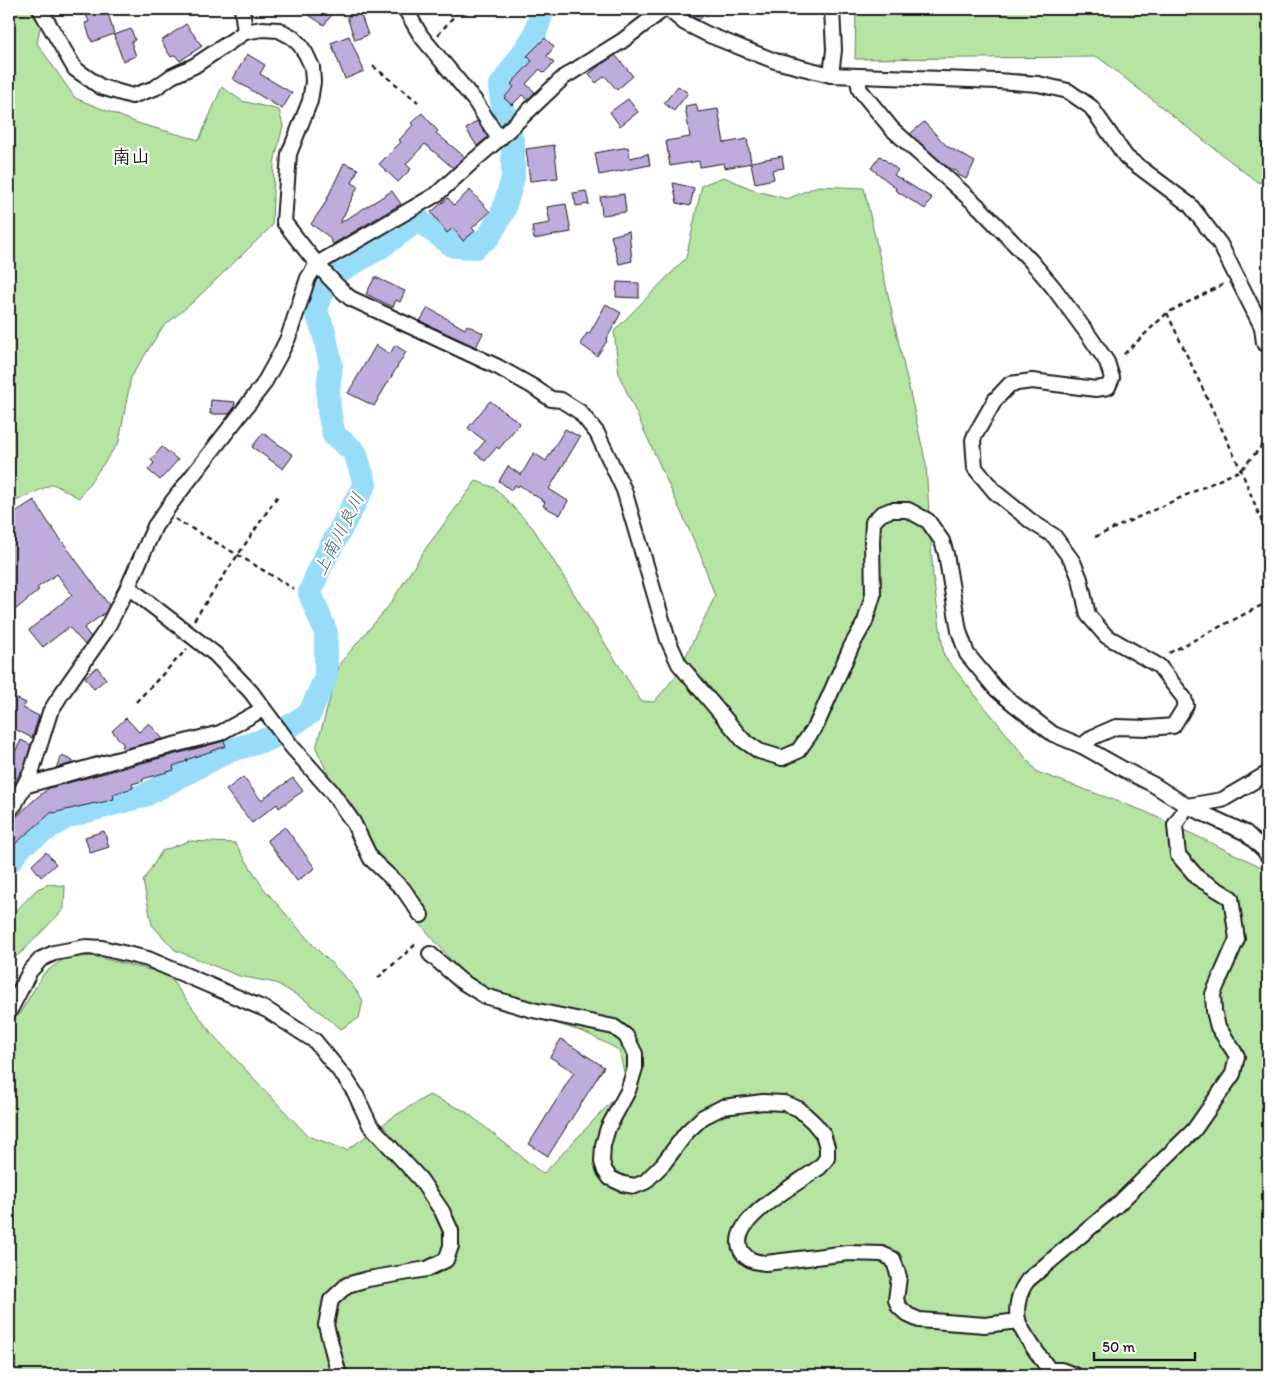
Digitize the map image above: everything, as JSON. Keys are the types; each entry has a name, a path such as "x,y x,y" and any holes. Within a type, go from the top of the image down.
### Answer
{"street":[{"path":"40,9 75,69 101,87 132,96 155,88 172,76 194,66 245,32 262,29 279,30 292,37 300,45 312,66 313,82 310,101 290,154 284,222 321,268 350,298 498,367 551,399 560,400 580,412 597,432 624,490 668,640 679,664 743,740 759,751 782,758 798,751 816,726 851,647 866,622 873,595 873,522 881,514 891,510 908,510 928,521 942,541 946,554 959,631 967,654 996,689 1053,734 1082,746 1123,770 1154,785 1187,806 1246,833 1268,856"},
{"path":"242,9 245,32"},
{"path":"408,9 407,12 421,36 475,101 500,139"},
{"path":"9,811 15,804 32,770 50,712 106,630 156,526 172,502 263,385 288,338 308,278 437,194 500,139 564,77 622,40 664,9"},
{"path":"668,9 685,23 717,38 775,61 831,75 998,81 1038,84 1068,90 1091,107 1126,157 1190,205 1220,244 1262,327 1264,343 1268,344"},
{"path":"831,75 834,50 832,9"},
{"path":"857,76 860,90 892,129 980,208 1031,261 1053,287 1107,362 1112,378 1108,387 1096,389 1032,381 1010,384 995,400 973,440 975,468 995,492 1032,522 1054,536 1073,562 1080,579 1088,615 1106,636 1159,666 1184,698 1186,705 1173,726 1148,728 1116,727 1093,737 1082,746"},
{"path":"128,587 221,660 251,692 292,747 331,791 353,822 371,859 403,889 421,915"},
{"path":"24,786 220,733 263,709"},
{"path":"1074,1375 1061,1370 1052,1373 1023,1331 1018,1321 1017,1309 1022,1287 1116,1206 1194,1130 1233,1074 1237,1056 1218,1028 1213,994 1236,939 1231,898 1198,878 1178,855 1175,825 1187,806 1222,800 1268,773"},
{"path":"9,1012 30,971 41,960 54,953 86,947 102,948 148,959 267,1010 314,1041 346,1079 370,1125 420,1179 442,1211 451,1231 451,1246 446,1260 427,1269 368,1279 347,1285 331,1300 326,1325 340,1375"},
{"path":"430,954 461,981 485,996 533,1010 614,1027 626,1036 635,1054 635,1068 628,1091 608,1128 603,1144 602,1162 610,1178 623,1184 635,1186 645,1182 663,1164 687,1132 703,1117 723,1107 763,1102 784,1104 799,1109 824,1134 827,1158 820,1167 760,1210 744,1226 739,1236 739,1247 745,1256 753,1262 766,1263 848,1253 882,1254 892,1259 899,1277 896,1300 899,1307 908,1315 919,1320 985,1325 1018,1321"}],"path":[{"path":"434,40 460,9"},
{"path":"374,66 418,102"},
{"path":"1124,354 1167,313 1226,283"},
{"path":"1167,313 1241,470 1268,537"},
{"path":"1095,537 1241,470 1268,438"},
{"path":"136,702 191,635 238,555 279,494"},
{"path":"175,519 294,589"},
{"path":"1169,653 1268,602"},
{"path":"378,978 416,944"}],"green space":[{"path":"9,9 44,9 37,43 75,98 140,124 199,140 222,87 242,101 279,110 283,126 274,163 272,226 194,301 162,328 131,377 119,442 79,498 53,484 9,504"},
{"path":"856,9 1268,9 1268,183 1257,182 1098,57 855,59"},
{"path":"724,177 757,191 787,199 818,186 864,188 926,464 933,576 944,656 1037,772 1144,811 1268,870 1268,1375 9,1375 9,1018 19,1014 44,973 65,958 92,956 167,974 213,1035 308,1136 347,1150 396,1115 429,1095 465,1111 543,1174 627,1085 619,1050 586,1033 486,1001 411,913 364,852 316,748 340,663 388,607 426,548 476,481 495,488 533,528 641,701 654,702 676,676 715,596 700,554 619,375 614,331 686,258 702,185"},
{"path":"189,841 235,843 264,889 312,944 348,980 363,1000 359,1018 341,1029 305,1000 276,983 239,976 175,950 152,925 143,881 162,851"},
{"path":"49,884 65,886 64,909 9,963 9,918 37,889"}],"building":[{"path":"84,9 107,9 114,34 92,42 85,23 89,22"},
{"path":"300,9 336,9 324,25"},
{"path":"686,9 711,9 699,20 691,16"},
{"path":"360,12 368,35 355,40 347,17"},
{"path":"186,24 202,46 180,61 175,55 171,57 161,41"},
{"path":"131,29 135,40 131,42 136,56 123,61 114,35"},
{"path":"349,36 364,71 345,79 331,43"},
{"path":"545,38 554,47 547,56 554,63 544,73 540,69 526,84 535,92 528,100 522,95 512,105 504,98 514,87 511,84 532,61 527,56"},
{"path":"247,54 265,65 260,74 292,93 282,109 233,79"},
{"path":"615,55 633,76 617,90 605,76 596,83 589,74"},
{"path":"678,86 688,93 674,111 664,103"},
{"path":"628,99 638,112 620,126 610,112"},
{"path":"696,104 698,112 718,109 724,143 747,139 751,162 782,156 784,168 772,170 774,179 755,183 751,163 725,168 724,163 700,167 699,161 670,166 666,141 690,137 685,106"},
{"path":"422,113 438,131 436,133 465,157 453,168 425,144 406,164 411,169 398,182 379,164 401,142 399,140 413,125 411,123"},
{"path":"477,121 488,137 477,146 466,129"},
{"path":"924,122 947,146 975,162 966,179 957,174 958,172 946,166 910,134"},
{"path":"554,145 558,178 530,181 526,149"},
{"path":"628,147 630,158 648,154 650,165 599,175 595,153"},
{"path":"880,156 898,170 894,175 932,198 925,209 895,190 896,188 871,168"},
{"path":"344,163 358,169 352,183 358,186 340,223 392,191 401,204 333,244 328,236 311,224 324,205"},
{"path":"673,183 694,188 690,206 677,203"},
{"path":"470,190 490,212 472,228 475,231 463,241 453,228 447,233 431,212 448,198 454,205"},
{"path":"586,191 589,204 576,206 573,193"},
{"path":"624,194 626,212 602,215 600,197"},
{"path":"566,204 571,232 534,239 532,226 550,223 547,207"},
{"path":"629,231 632,261 619,264 611,236"},
{"path":"375,277 405,291 400,302 396,300 393,307 366,294"},
{"path":"617,282 639,283 639,298 616,297"},
{"path":"606,304 621,313 597,356 580,344 587,333 589,334"},
{"path":"428,308 465,329 467,325 483,333 476,347 420,321"},
{"path":"376,345 390,354 395,345 406,352 374,406 348,393"},
{"path":"211,400 235,402 234,408 229,414 210,414"},
{"path":"490,401 520,423 499,449 497,447 485,461 475,453 485,441 468,428"},
{"path":"565,429 580,437 549,489 568,501 560,515 543,506 545,502 519,485 518,487 515,485 511,490 499,481 508,466 521,475 534,453 546,461"},
{"path":"263,433 293,455 283,469 252,447"},
{"path":"162,447 178,460 160,480 148,470 154,463 151,460"},
{"path":"34,500 109,605 105,613 84,628 91,637 85,645 69,627 43,647 29,630 72,595 57,574 37,588 39,590 9,615 9,516"},
{"path":"97,667 106,679 94,689 85,677"},
{"path":"9,695 26,703 23,708 39,716 32,738 9,726"},
{"path":"126,718 139,732 149,723 163,739 124,749 122,746 124,745 112,731"},
{"path":"21,740 31,745 24,767 9,791 9,764"},
{"path":"224,741 226,746 173,766 174,770 132,784 133,788 113,794 114,799 52,812 9,849 9,824 49,788"},
{"path":"62,756 73,761 56,768"},
{"path":"243,777 261,800 293,778 303,791 279,808 277,804 252,823 226,790"},
{"path":"285,827 315,868 297,881 267,840"},
{"path":"104,831 109,847 90,853 85,837"},
{"path":"46,852 56,864 41,877 32,865"},
{"path":"561,1039 604,1067 548,1156 529,1144 574,1072 550,1057"}],"waterway":[{"name":"上南川良川","path":"9,862 23,844 66,817 145,795 228,751 271,738 310,713 326,677 326,633 310,593 320,567 365,484 355,452 334,435 329,411 328,390 331,365 324,332 316,311 319,297 339,271 379,248 418,220 454,246 475,247 489,236 503,212 513,178 513,144 504,115 500,87 534,37 543,9"}],"district":[{"name":"南山","path":"131,156"}]}
